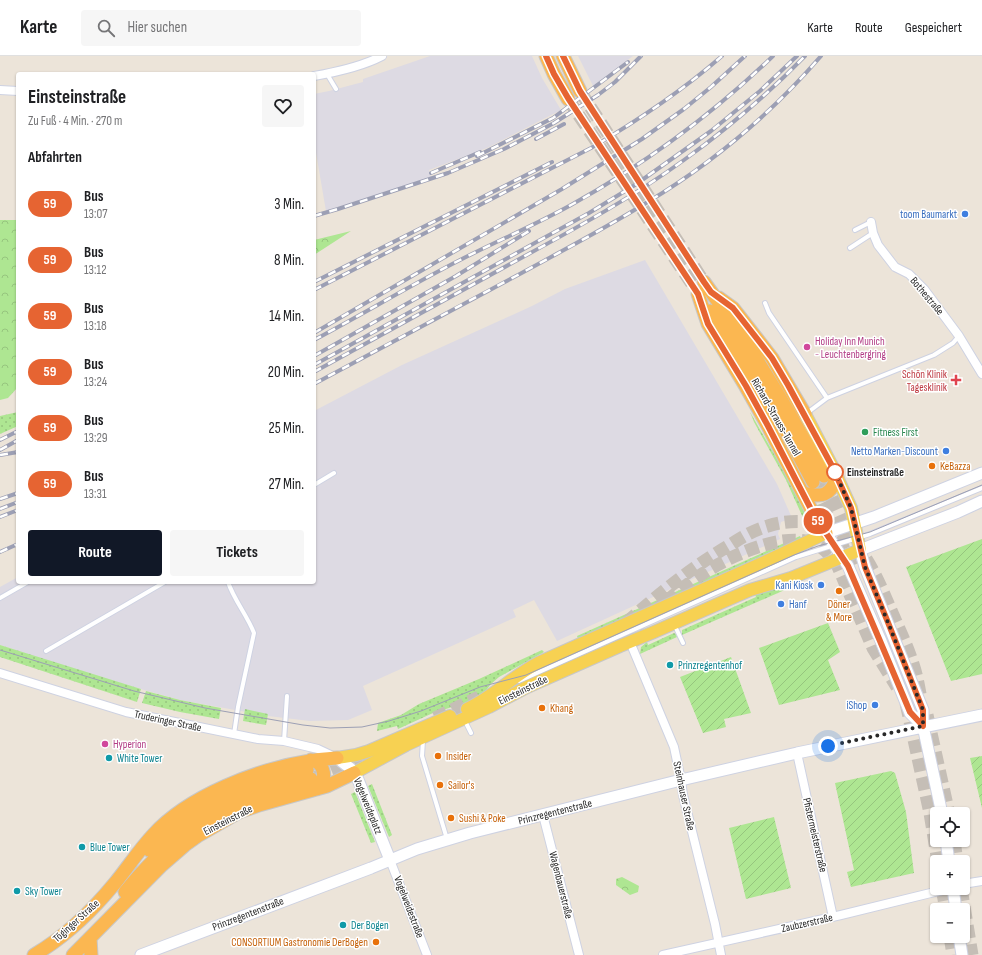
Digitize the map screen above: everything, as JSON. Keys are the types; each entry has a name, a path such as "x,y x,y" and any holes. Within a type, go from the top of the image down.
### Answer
{"highway":[{"path":"546,56 554,74 568,98"},
{"path":"563,56 580,91"},
{"path":"702,289 733,308 772,358 804,414"},
{"path":"702,289 708,324 746,386 814,515 826,533"},
{"name":"Richard-Strauss-Tunnel","path":"702,289 772,382 790,413 818,479"},
{"path":"803,493 816,495 824,494 832,489 837,477"},
{"name":"Einsteinstraße","path":"311,775 337,758"},
{"name":"Einsteinstraße","path":"115,883 159,828 195,802 221,788 243,779 311,775 332,784 354,773"},
{"name":"Töginger Straße","path":"73,955 93,934 113,906 141,872 173,841 206,818 239,802 311,775"},
{"name":"Töginger Straße","path":"34,955 71,928 95,906 115,883"},
{"path":"91,955 93,934"}],"main road":[{"path":"804,414 837,477 851,508 865,567 923,710 923,726 940,807"},
{"name":"Einsteinstraße","path":"337,758 356,755 388,744 470,707 496,691 524,670 575,645 756,566 826,533 982,473"},
{"name":"Einsteinstraße","path":"354,773 423,737 549,677 750,590 791,578 842,557 859,544 958,512 982,501"},
{"path":"826,533 848,566 910,712 923,726"},
{"name":"Prinzregentenstraße","path":"141,955 417,849 447,840 681,780 797,753 982,715"},
{"name":"Vogelweideplatz","path":"337,758 346,764 354,773 390,860"},
{"path":"960,943 962,955"}],"street":[{"path":"316,76 341,71 382,56"},
{"path":"0,90 16,91"},
{"name":"Bothestraße","path":"871,222 873,233 878,245 895,267 909,274 924,289 959,336 982,374"},
{"name":"Steinhauser Straße","path":"630,642 674,748 683,795 715,924 721,955"},
{"name":"Truderinger Straße","path":"0,673 126,712 270,741 284,741 318,750 337,758"},
{"name":"Pfistermeisterstraße","path":"797,753 833,917"},
{"name":"Wagenbauerstraße","path":"543,815 579,955"},
{"name":"Vogelweidestraße","path":"390,860 427,955"},
{"path":"970,883 982,881"},
{"name":"Zaubzerstraße","path":"663,955 833,917 930,893"}],"lane":[{"path":"327,74 336,89"},
{"path":"855,230 871,222"},
{"path":"850,248 873,233"},
{"path":"766,303 768,313 827,398"},
{"path":"804,414 827,398 934,355 953,343 959,336"},
{"path":"316,484 334,473"},
{"path":"496,691 796,557 834,545 859,544 982,488"},
{"path":"0,598 24,584"},
{"path":"46,651 162,584"},
{"path":"229,584 234,597 251,624 254,633 238,707 234,734"},
{"path":"674,624 683,643"},
{"path":"575,645 586,648 595,646"},
{"path":"549,677 595,646"},
{"path":"284,741 287,696"},
{"path":"463,719 470,733"},
{"path":"423,737 422,756 447,840"}],"shaded area":[{"path":"430,56 532,56 542,78 561,110 487,148 429,170 431,177 326,211 316,153 316,94 363,82 363,79"},
{"path":"578,56 633,56 593,86"},
{"path":"645,260 777,484 792,518 781,522 778,534 780,539 557,641 534,600 513,610 516,617 363,686 372,710 348,720 310,721 268,716 180,700 98,677 0,645 0,587 16,578 16,584 316,584 316,410 402,365 532,306 565,289"}],"green space":[{"path":"0,220 16,220 16,389 8,398 0,400"},
{"path":"351,231 316,254 316,240"},
{"path":"16,412 16,427 0,434 0,416"},
{"path":"750,412 781,466 808,519 804,520 786,480"},
{"path":"839,494 844,503 820,514 817,505 829,502"},
{"path":"800,536 801,538 578,639 577,636"},
{"path":"982,539 982,674 951,681 906,567"},
{"path":"786,584 787,589 682,635 682,630 756,597 755,594"},
{"path":"828,623 840,652 828,660 840,690 779,705 759,648"},
{"path":"674,633 677,637 640,654 641,647 647,642 648,645"},
{"path":"0,645 141,689 137,702 0,657"},
{"path":"542,650 544,652 499,677 484,693 465,703 433,713 398,729 397,726 377,731 378,723 401,715 419,704 479,679"},
{"path":"731,657 751,713 724,719 726,727 703,733 680,677"},
{"path":"146,691 180,700 221,708 219,719 142,703"},
{"path":"245,709 268,714 266,725 243,721"},
{"path":"982,756 982,808 970,758"},
{"path":"891,771 895,773 906,812 914,873 851,887 847,872 854,870 835,783"},
{"path":"372,784 392,835 389,837 368,786"},
{"path":"355,792 375,842 371,843 351,794"},
{"path":"774,817 791,888 746,899 729,828"},
{"path":"622,877 639,886 638,892 630,895 616,885 616,879"}],"tunnel":[{"path":"580,91 704,282"},
{"path":"568,99 694,287"},
{"path":"825,480 850,537"},
{"path":"814,486 852,566"},
{"path":"626,623 663,591 689,572 716,553 753,532 779,523 801,522 824,525 834,529 853,542 864,556 874,573 908,650 916,673 921,700"},
{"path":"606,648 629,632 673,596 707,571 735,556 766,544 796,540 814,543 828,553 836,562 873,648 897,687"},
{"path":"557,662 592,646 609,635"},
{"path":"435,718 479,697"},
{"path":"906,703 930,813 937,855"},
{"path":"927,715 947,807"},
{"path":"314,778 379,752"},
{"path":"955,847 956,855"},
{"path":"943,895 945,903"},
{"path":"962,895 972,955"},
{"path":"951,943 953,955"}],"tram line":[{"path":"0,650 134,691 205,708 303,725 330,728 362,727 389,721 421,711 480,687 526,675 794,555 818,546 870,532 982,485"}],"railway":[{"path":"316,215 448,173 504,149 554,123 598,95 615,82 641,56"},
{"path":"316,289 591,148 659,105 722,56"},
{"path":"316,332 562,189 642,139 684,109 745,56"},
{"path":"316,339 474,253 557,212 625,173 702,118 727,98 773,56"},
{"path":"316,364 589,213 635,185 711,131 760,91 797,56"},
{"path":"316,371 564,234 645,187 716,136 777,84 805,56"},
{"path":"316,383 582,240 670,188 717,155 761,118 821,56"},
{"path":"477,156 553,118 628,62"},
{"path":"536,139 564,124"},
{"path":"431,173 480,152"},
{"path":"316,281 552,162"},
{"path":"316,355 456,276 529,231"},
{"path":"0,440 16,432"},
{"path":"0,450 16,441"},
{"path":"0,455 16,452"},
{"path":"0,499 16,494"},
{"path":"0,509 16,503"},
{"path":"0,517 16,511"},
{"path":"0,552 16,545"}],"bus line":[{"name":"59","path":"546,56 554,74 568,98 698,294 708,324 746,386 814,515 848,566 910,712 923,726 923,710 865,567 851,508 832,466 772,358 733,308 711,292 704,282 580,91 563,56"}],"place":[{"name":"toom Baumarkt","path":"965,214"},
{"name":"Holiday Inn Munich - Leuchtenbergring","path":"807,347"},
{"name":"Schön Klinik Tagesklinik","path":"956,380"},
{"name":"Fitness First","path":"865,432"},
{"name":"Netto Marken-Discount","path":"946,451"},
{"name":"KeBazza","path":"932,466"},
{"name":"Einsteinstraße","path":"835,472"},
{"name":"Kani Kiosk","path":"821,585"},
{"name":"Döner & More","path":"839,591"},
{"name":"Hanf","path":"781,604"},
{"name":"Prinzregentenhof","path":"670,665"},
{"name":"iShop","path":"875,705"},
{"name":"Khang","path":"542,708"},
{"name":"Hyperion","path":"105,744"},
{"name":"Insider","path":"438,756"},
{"name":"White Tower","path":"109,758"},
{"name":"Sailor's","path":"440,785"},
{"name":"Sushi & Poke","path":"451,818"},
{"name":"Blue Tower","path":"82,847"},
{"name":"Sky Tower","path":"17,891"},
{"name":"Der Bogen","path":"343,925"},
{"name":"CONSORTIUM Gastronomie DerBogen","path":"376,942"}],"route":[{"path":"828,746 923,726 923,710 865,567 851,508 835,472"}]}
